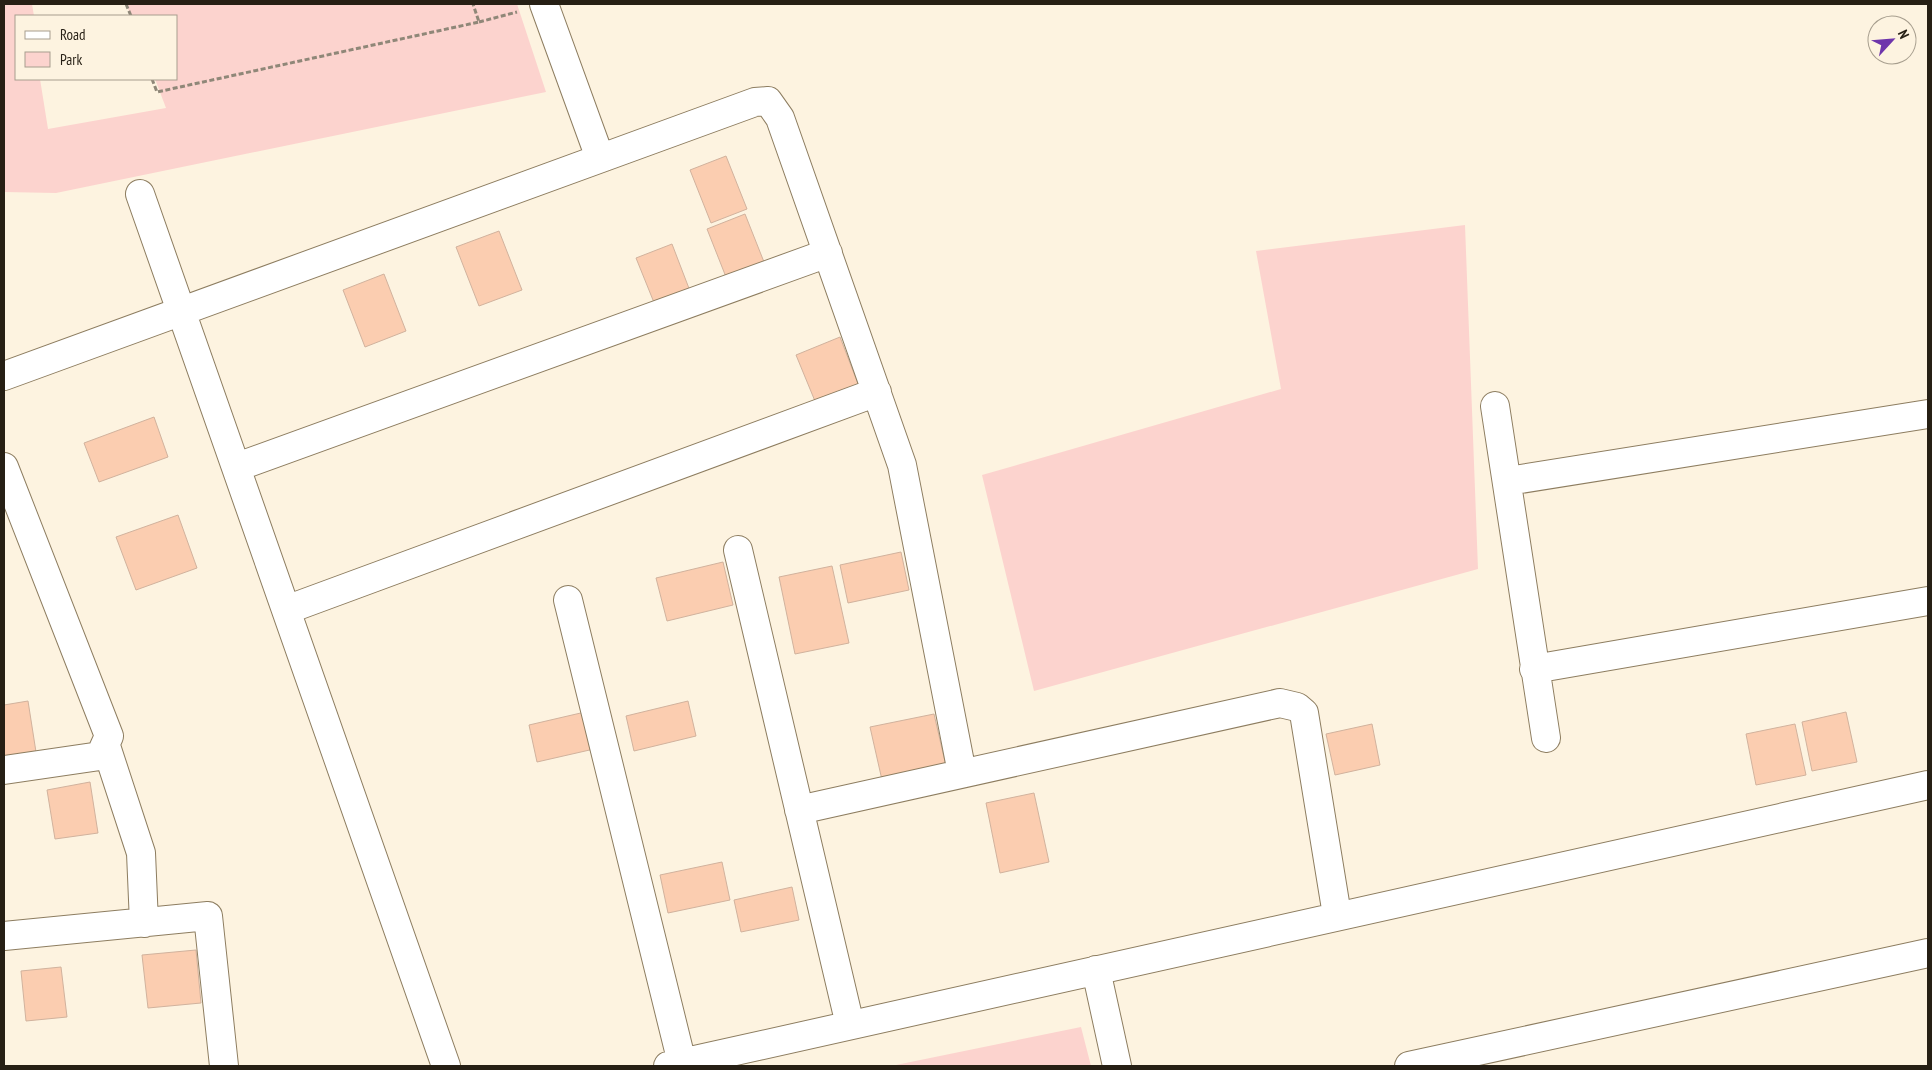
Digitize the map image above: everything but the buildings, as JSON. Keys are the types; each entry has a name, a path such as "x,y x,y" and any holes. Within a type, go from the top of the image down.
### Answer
{"street":[{"path":"544,4 600,158"},
{"path":"4,376 755,102 768,102 780,118 902,465 962,773"},
{"path":"140,194 446,1066"},
{"path":"237,467 828,253"},
{"path":"286,610 877,392"},
{"path":"1495,406 1546,738"},
{"path":"1508,481 1928,414"},
{"path":"4,467 109,736 100,756 4,770"},
{"path":"738,550 850,1025"},
{"path":"568,600 675,1065 1928,785"},
{"path":"1534,669 1928,601"},
{"path":"799,810 1280,702 1297,707 1304,713 1337,916"},
{"path":"106,746 141,853 144,923"},
{"path":"4,936 208,916 224,1066"},
{"path":"1409,1066 1928,953"},
{"path":"1096,970 1117,1066"}],"path":[{"path":"473,4 479,22"},
{"path":"152,80 157,92 479,22 544,4"}],"green space":[{"path":"4,4 32,4 34,15 15,15 15,80 40,80 48,129 166,108 155,80 178,80 178,15 131,15 126,4 517,4 546,92 56,193 4,192"},
{"path":"1465,225 1478,569 1034,691 982,475 1281,389 1256,251"},
{"path":"1081,1027 1091,1066 891,1066"}]}
